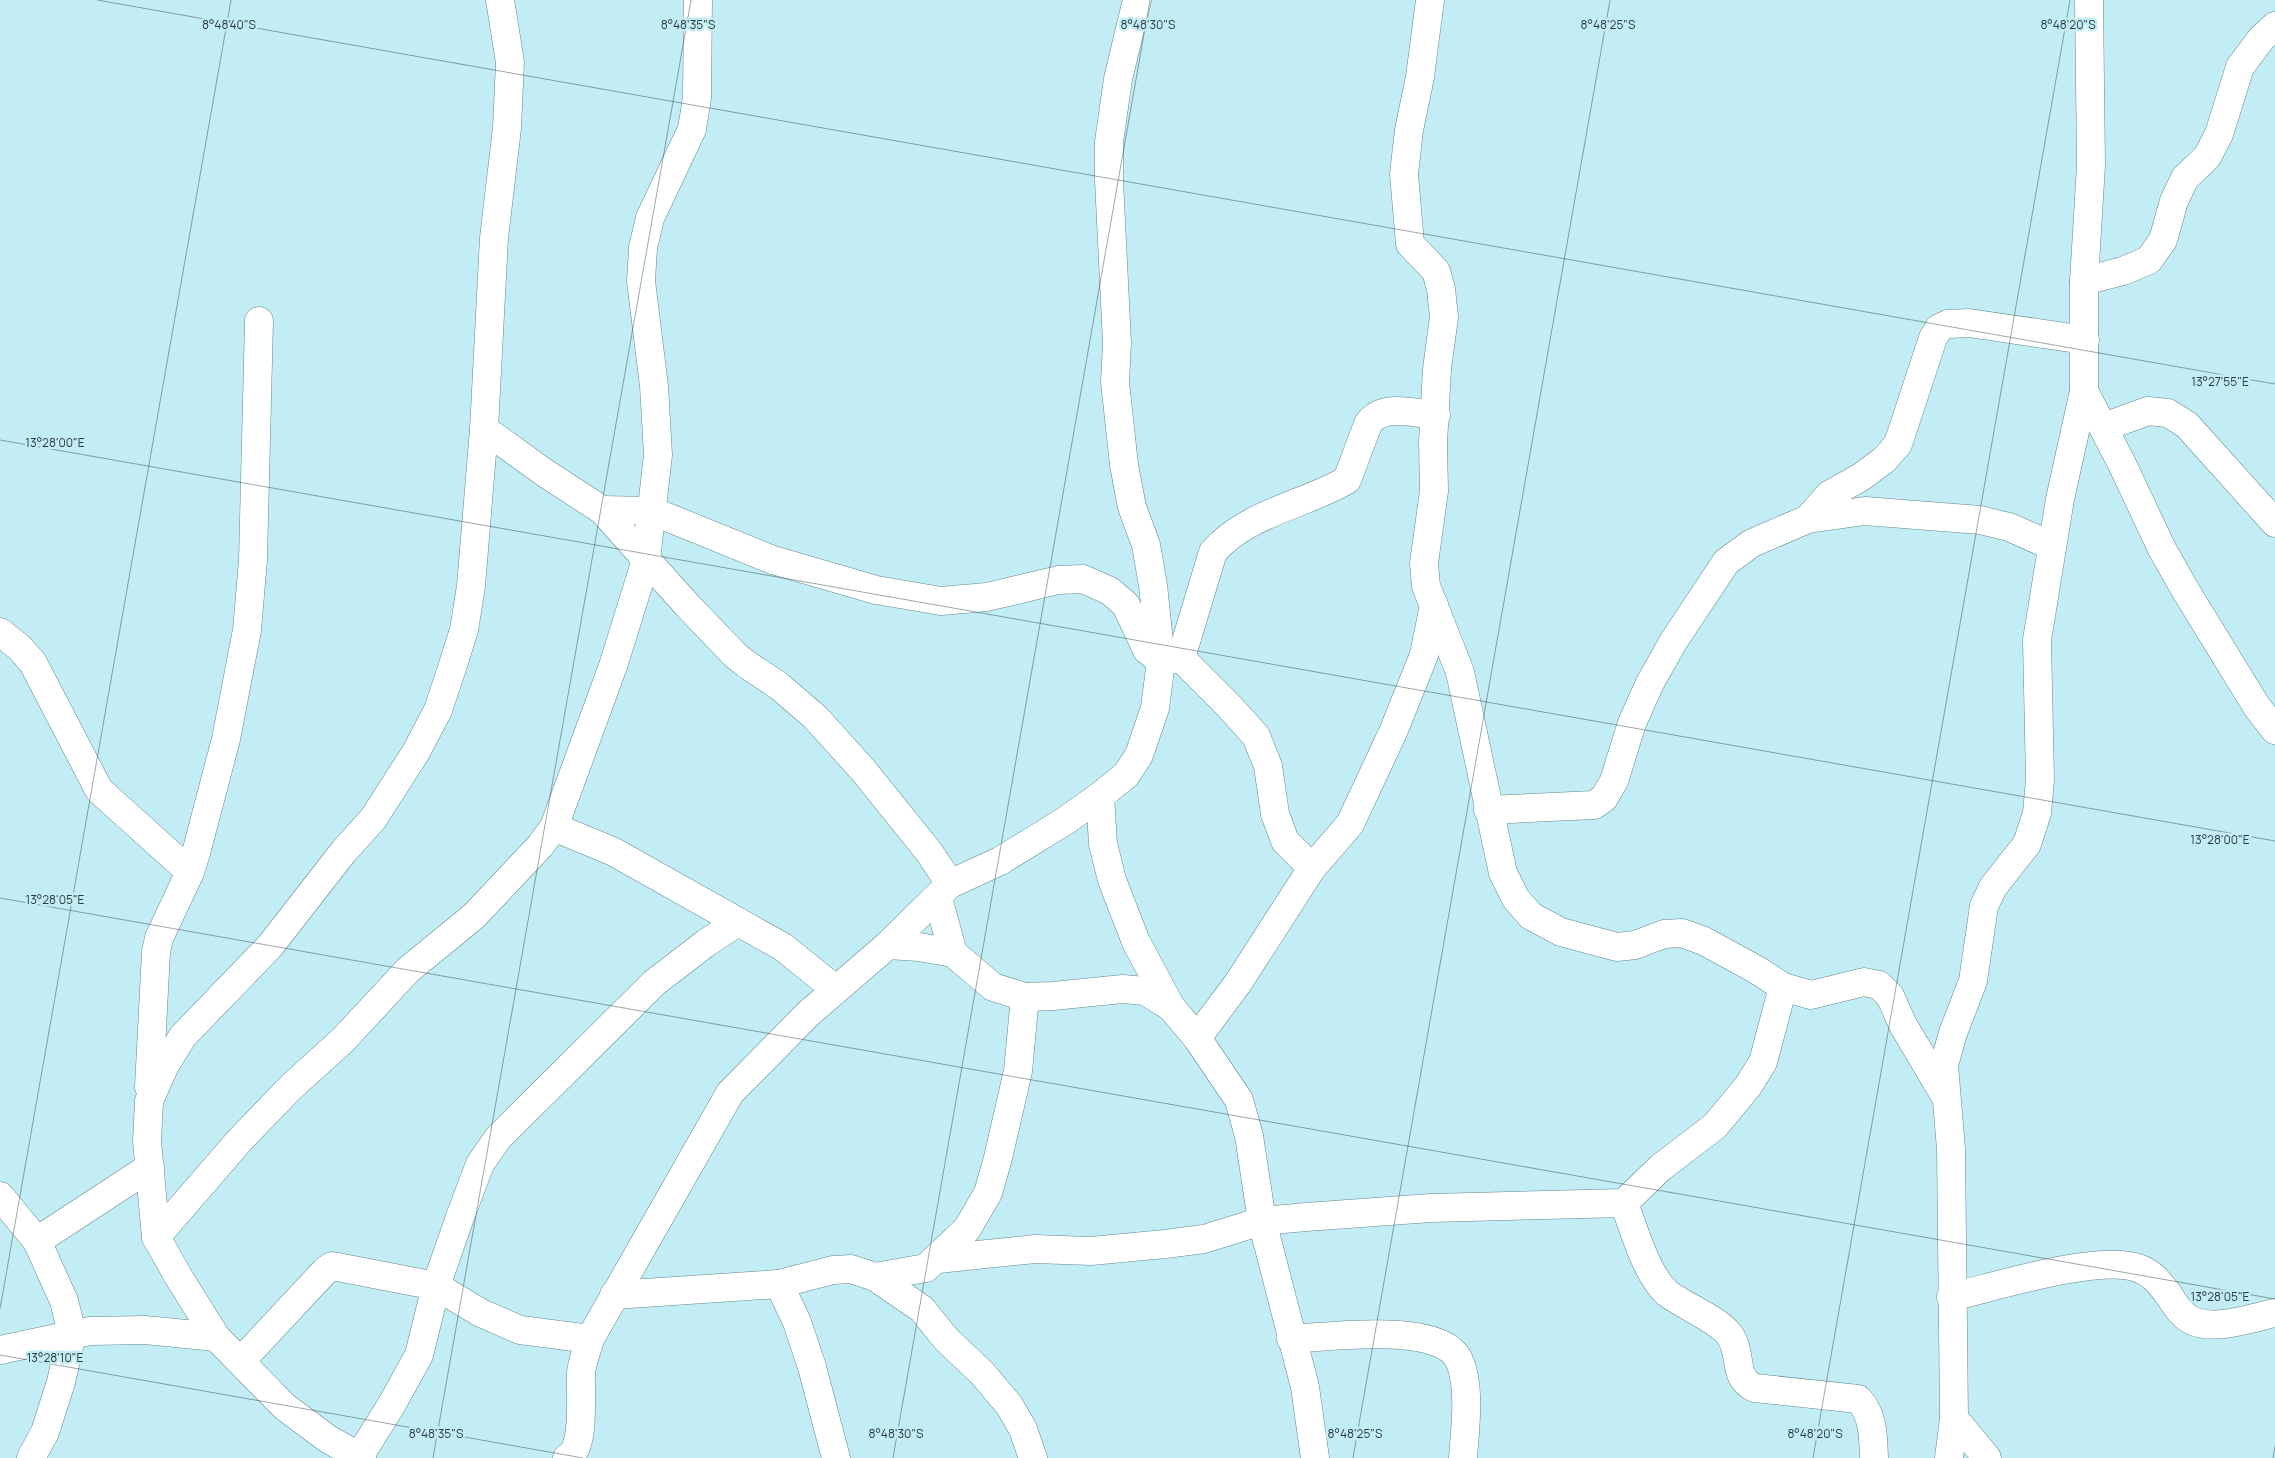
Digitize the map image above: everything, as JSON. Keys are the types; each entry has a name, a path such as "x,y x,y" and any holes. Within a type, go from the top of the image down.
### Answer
{"street":[{"path":"149,1101 165,1064 183,1036 270,946 344,851 373,819 416,752 438,710 464,630 471,586 484,428 494,238 506,137 510,62 500,0"},
{"path":"156,1236 239,1141 290,1088 343,1040 408,970 474,916 540,846 554,827 613,666 646,560 658,455 654,386 642,281 643,248 650,218 692,129 697,98 698,0"},
{"path":"1137,0 1118,79 1109,142 1109,180 1117,342 1115,382 1124,465 1132,507 1146,545 1153,585 1171,660"},
{"path":"1430,0 1420,77 1409,130 1404,174 1410,244 1436,271 1441,289 1444,316 1437,369 1433,443 1434,491 1424,563 1426,586 1460,672 1503,873 1516,899 1531,916 1561,932 1616,947 1635,945 1664,934 1682,933 1704,941 1757,970 1783,987 1811,994 1864,982 1879,985 1890,996 1903,1025 1946,1097"},
{"path":"1949,1458 1954,1418 1951,1149 1944,1065 1953,1033 1972,981 1984,906 1993,887 2027,844 2037,814 2040,780 2037,640 2060,499 2084,391 2084,280 2091,165 2089,0"},
{"path":"2084,280 2124,271 2149,260 2163,240 2174,201 2185,178 2207,157 2219,134 2240,67 2275,26"},
{"path":"259,321 253,560 247,630 226,739 190,872 159,938 156,952 149,1101 148,1141 156,1236 178,1276 216,1337 285,1407 328,1439 360,1458 419,1354 436,1286 480,1164 498,1138 654,982 706,943 738,922"},
{"path":"1808,520 1829,494 1862,476 1884,460 1898,444 1933,338 1939,328 1948,324 1969,324 2085,340"},
{"path":"2084,391 2104,427 2178,579 2243,686 2275,730"},
{"path":"2104,427 2148,411 2168,413 2187,425 2275,523"},
{"path":"567,1458 570,1457 578,1445 581,1372 590,1339 730,1093 773,1047 835,990 888,945 944,891 1000,861 1100,796 1126,775 1139,755 1171,660 1213,552 1225,538 1256,520 1347,480 1368,424 1373,416 1385,412 1436,415"},
{"path":"484,428 545,473 602,510 735,655 779,686 815,717 863,770 929,852 944,891 953,953"},
{"path":"602,510 652,511 773,560 876,590 941,601 987,597 1058,580 1083,579 1110,591 1126,605 1147,650 1171,660 1228,705 1256,736 1268,766 1275,814 1285,841 1312,868"},
{"path":"1488,810 1594,805 1604,798 1614,781 1632,724 1650,683 1673,642 1726,562 1752,543 1808,520 1865,511 1980,520 2009,526 2052,546"},
{"path":"1197,1038 1238,984 1312,868 1350,824 1393,732 1424,655 1434,605"},
{"path":"0,632 20,648 33,663 99,790 190,872"},
{"path":"1100,796 1103,844 1112,880 1136,942 1171,1007 1197,1038 1239,1100 1249,1136 1262,1221 1304,1387 1315,1458"},
{"path":"554,827 614,852 783,947 835,990"},
{"path":"888,945 919,947 953,953 993,987 1026,997 1122,989 1145,991 1171,1007"},
{"path":"875,1277 932,1263 1035,1249 1091,1251 1204,1239 1262,1221 1432,1208 1624,1203 1660,1168 1715,1126 1748,1086 1763,1062 1783,987"},
{"path":"922,1309 932,1263 967,1229 988,1192 998,1158 1018,1071 1026,997"},
{"path":"36,1240 150,1167"},
{"path":"0,1196 36,1240 64,1301 72,1333 61,1382 45,1432 31,1458"},
{"path":"1624,1203 1646,1262 1666,1292 1728,1332 1736,1347 1741,1379 1746,1384 1764,1389 1858,1399 1866,1408 1873,1429 1874,1458"},
{"path":"1952,1297 2075,1268 2107,1265 2136,1267 2154,1275 2184,1316 2200,1325 2222,1324 2275,1313"},
{"path":"241,1361 325,1271 332,1266 436,1286 481,1313 520,1330 590,1339"},
{"path":"614,1295 779,1284 851,1269 875,1277 922,1309 946,1339 982,1373 1009,1406 1023,1429 1032,1458"},
{"path":"779,1284 797,1322 812,1367 836,1458"},
{"path":"0,1350 72,1333 90,1331 145,1330 216,1337"},
{"path":"1291,1339 1399,1334 1424,1338 1445,1345 1458,1358 1464,1376 1466,1420 1463,1458"},
{"path":"1954,1418 1987,1458"}]}
